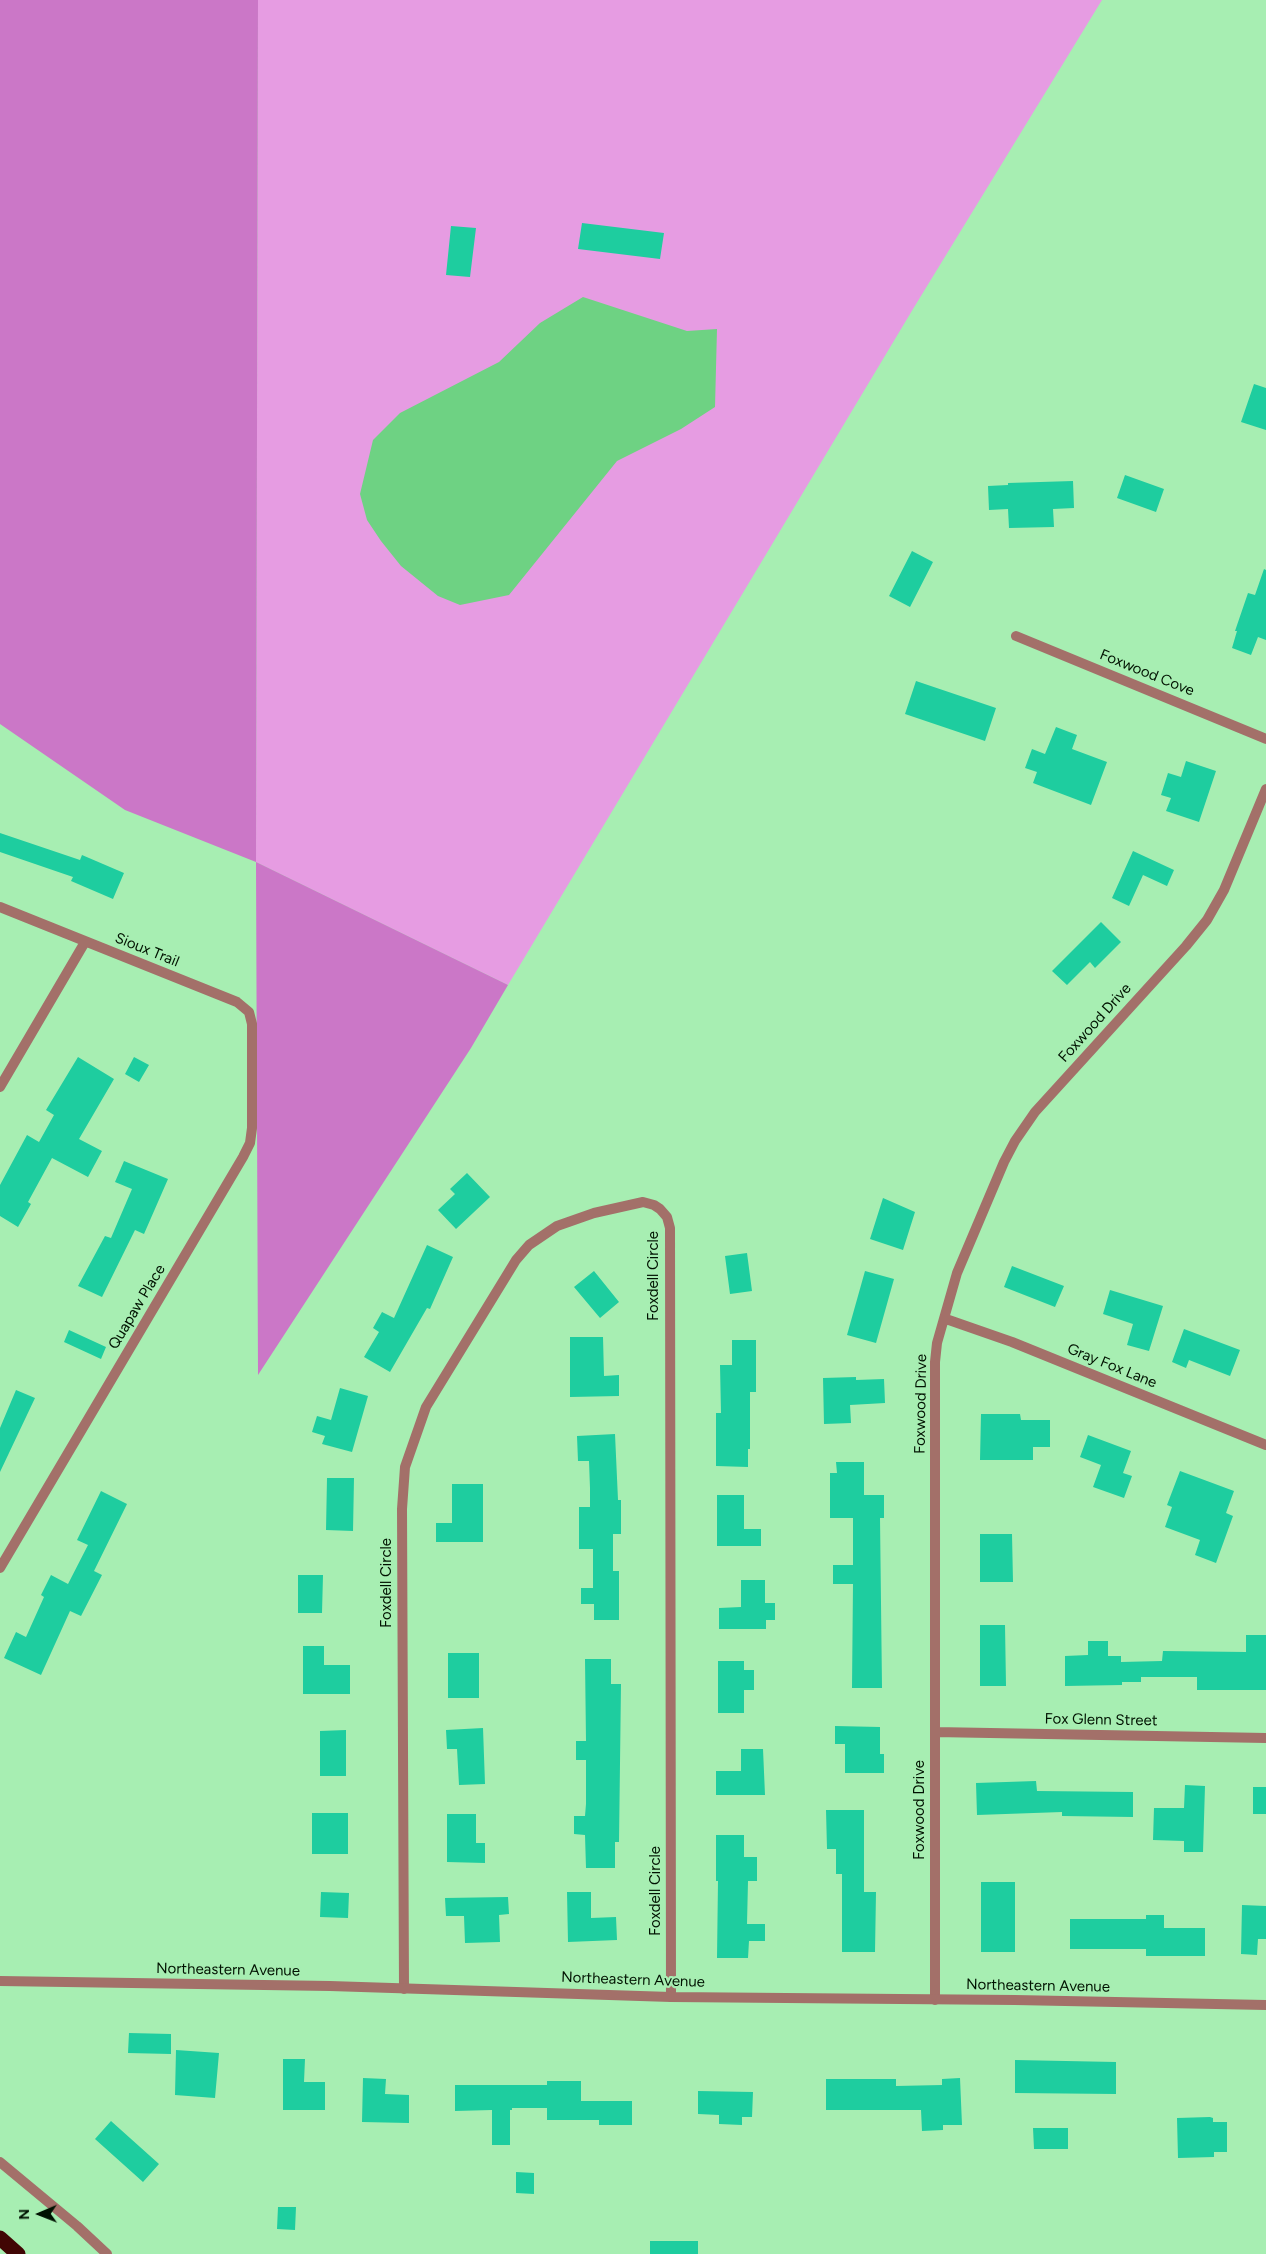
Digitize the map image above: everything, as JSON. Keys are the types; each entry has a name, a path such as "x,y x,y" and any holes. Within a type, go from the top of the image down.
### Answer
{"highway":[{"path":"0,2238 18,2254"}],"street":[{"name":"Foxwood Cove","path":"1016,636 1266,739"},
{"name":"Foxwood Drive","path":"935,2000 935,1362 937,1343 946,1318 957,1273 1004,1162 1015,1141 1035,1112 1186,946 1207,920 1224,890 1263,804 1266,789"},
{"name":"Sioux Trail","path":"0,906 244,1006 249,1012 252,1024 252,1046"},
{"path":"0,1087 85,942"},
{"name":"Quapaw Place","path":"0,1568 250,1143 252,1128 252,1046"},
{"name":"Foxdell Circle","path":"404,1989 402,1509 404,1467 426,1407 516,1260 529,1245 557,1226 594,1213 643,1202 654,1204 660,1208 667,1218 670,1228 671,1997"},
{"name":"Gray Fox Lane","path":"946,1318 1012,1342 1266,1445"},
{"name":"Fox Glenn Street","path":"935,1732 1266,1738"},
{"name":"Northeastern Avenue","path":"0,1981 404,1989 671,1997 1266,2005"},
{"path":"0,2162 77,2226 107,2254"}],"shaded area":[{"path":"0,0 258,0 256,862 125,810 0,724"},
{"path":"258,0 1102,0 913,309 508,985 256,862"},
{"path":"583,297 687,331 717,329 715,407 681,429 617,461 509,595 460,605 438,596 401,566 367,520 360,494 373,440 400,413 499,362 540,323"},
{"path":"256,862 508,985 471,1048 258,1375"}],"building":[{"path":"582,223 664,233 660,259 578,249"},
{"path":"451,226 476,228 470,277 446,275"},
{"path":"1254,384 1266,388 1266,430 1241,422"},
{"path":"1125,475 1164,489 1156,512 1117,498"},
{"path":"1073,481 1074,508 1053,509 1054,527 1009,528 1008,509 989,510 988,486 1008,485 1008,483"},
{"path":"912,551 933,562 910,607 889,596"},
{"path":"1264,569 1266,570 1266,640 1258,637 1251,655 1232,648 1237,631 1235,631 1248,593 1255,595"},
{"path":"916,681 996,708 985,741 905,714"},
{"path":"1056,727 1077,735 1072,749 1107,762 1091,805 1033,783 1037,772 1025,768 1032,749 1045,754"},
{"path":"1186,761 1216,771 1199,822 1166,811 1171,798 1161,795 1168,773 1181,777"},
{"path":"0,833 80,860 82,855 124,873 113,899 71,881 73,877 0,852"},
{"path":"1133,851 1174,870 1167,886 1143,875 1129,906 1112,898"},
{"path":"1101,922 1121,942 1095,968 1090,962 1067,985 1052,971"},
{"path":"78,1057 114,1079 79,1139 102,1151 88,1177 52,1158 28,1202 31,1204 18,1227 0,1216 0,1185 27,1135 39,1142 54,1115 46,1110"},
{"path":"134,1057 149,1065 139,1082 125,1074"},
{"path":"124,1161 168,1179 144,1234 135,1230 102,1297 78,1286 105,1236 111,1238 132,1189 115,1182"},
{"path":"467,1173 490,1197 456,1229 438,1210 455,1194 450,1189"},
{"path":"883,1198 915,1212 903,1250 870,1239"},
{"path":"427,1245 453,1257 430,1309 427,1308 390,1372 364,1357 379,1332 373,1328 382,1312 394,1318"},
{"path":"747,1253 752,1291 730,1294 725,1256"},
{"path":"1012,1266 1064,1286 1055,1307 1004,1287"},
{"path":"594,1271 619,1302 600,1318 574,1287"},
{"path":"865,1271 894,1279 876,1343 847,1335"},
{"path":"1110,1290 1163,1306 1149,1351 1127,1345 1133,1324 1103,1314"},
{"path":"1184,1329 1240,1350 1230,1376 1189,1360 1186,1368 1172,1362"},
{"path":"69,1330 106,1347 101,1359 64,1342"},
{"path":"570,1337 603,1337 604,1376 619,1375 619,1396 570,1397"},
{"path":"732,1340 756,1340 756,1392 750,1392 750,1449 748,1449 748,1467 716,1466 716,1413 721,1413 720,1365 732,1365"},
{"path":"856,1377 856,1380 884,1379 885,1403 850,1405 851,1423 824,1424 823,1378"},
{"path":"340,1388 368,1396 352,1452 322,1444 325,1436 312,1432 317,1416 331,1420"},
{"path":"16,1390 35,1398 0,1472 0,1428"},
{"path":"981,1414 1020,1414 1021,1420 1050,1420 1050,1447 1033,1447 1033,1460 980,1460"},
{"path":"615,1434 618,1500 621,1500 621,1534 613,1534 613,1571 619,1571 619,1620 594,1620 594,1604 581,1604 581,1588 593,1588 593,1549 579,1549 579,1507 590,1507 590,1488 589,1461 578,1461 577,1436"},
{"path":"1088,1435 1131,1451 1123,1473 1132,1476 1124,1498 1093,1487 1101,1465 1080,1457"},
{"path":"836,1462 864,1462 864,1495 884,1495 884,1518 880,1518 882,1688 852,1688 853,1584 833,1584 833,1565 853,1565 853,1518 830,1518 830,1473 837,1473"},
{"path":"1180,1471 1234,1491 1226,1513 1233,1516 1216,1563 1195,1555 1200,1540 1165,1527 1172,1507 1167,1505"},
{"path":"327,1478 354,1478 353,1531 326,1530"},
{"path":"452,1484 483,1484 483,1542 436,1542 436,1523 452,1523"},
{"path":"101,1491 127,1504 94,1571 102,1575 81,1616 70,1611 41,1675 4,1658 16,1632 26,1637 44,1597 41,1595 51,1575 68,1584 88,1545 77,1540"},
{"path":"717,1495 744,1495 744,1529 761,1529 761,1546 717,1546"},
{"path":"980,1534 1012,1534 1013,1582 980,1582"},
{"path":"298,1575 323,1575 322,1613 298,1613"},
{"path":"741,1580 765,1580 765,1603 775,1603 775,1620 766,1620 766,1629 719,1629 719,1608 741,1607"},
{"path":"980,1625 1005,1625 1006,1686 980,1686"},
{"path":"1246,1635 1266,1635 1266,1690 1197,1690 1197,1677 1141,1677 1141,1682 1122,1682 1122,1685 1065,1686 1065,1656 1088,1655 1088,1641 1108,1641 1108,1656 1121,1656 1121,1662 1162,1661 1163,1651 1246,1652"},
{"path":"303,1646 324,1646 324,1665 350,1665 350,1694 303,1694"},
{"path":"448,1653 479,1653 479,1698 448,1698"},
{"path":"585,1659 611,1659 611,1684 621,1684 619,1842 615,1842 615,1868 586,1868 585,1835 574,1834 574,1816 585,1816 586,1804 586,1760 576,1760 576,1741 586,1741"},
{"path":"718,1661 744,1661 744,1670 754,1670 754,1690 744,1690 744,1713 718,1713"},
{"path":"835,1726 880,1727 880,1754 884,1754 884,1773 845,1773 845,1744 835,1744"},
{"path":"483,1728 485,1784 459,1785 457,1749 447,1749 446,1730"},
{"path":"346,1730 346,1776 320,1776 320,1731"},
{"path":"741,1749 763,1749 765,1795 716,1795 716,1771 741,1771"},
{"path":"1036,1781 1037,1791 1133,1792 1133,1817 1062,1816 1062,1812 977,1815 976,1783"},
{"path":"1185,1785 1205,1786 1203,1852 1184,1852 1184,1841 1153,1840 1154,1808 1184,1808"},
{"path":"1253,1787 1266,1787 1266,1814 1253,1814"},
{"path":"826,1810 864,1810 864,1892 876,1892 875,1952 842,1952 842,1874 836,1874 836,1849 827,1849"},
{"path":"312,1813 348,1813 348,1854 312,1854"},
{"path":"447,1814 476,1814 476,1843 485,1843 485,1863 447,1862"},
{"path":"716,1835 744,1835 744,1857 757,1857 757,1881 748,1881 747,1924 765,1924 765,1941 749,1941 748,1958 717,1958 718,1881 716,1881"},
{"path":"981,1882 1015,1882 1015,1952 981,1952"},
{"path":"321,1892 349,1893 348,1918 320,1917"},
{"path":"567,1892 591,1892 591,1918 616,1917 617,1940 568,1942"},
{"path":"508,1897 509,1914 499,1915 500,1942 465,1943 464,1916 446,1916 445,1898"},
{"path":"1242,1905 1266,1906 1266,1939 1258,1939 1257,1955 1241,1954"},
{"path":"1146,1915 1164,1915 1164,1928 1205,1928 1205,1956 1146,1956 1146,1949 1070,1949 1070,1919 1146,1919"},
{"path":"129,2033 171,2034 171,2054 128,2053"},
{"path":"176,2050 219,2053 215,2098 175,2095"},
{"path":"283,2059 305,2059 304,2082 325,2082 325,2110 283,2110"},
{"path":"1015,2060 1116,2062 1116,2094 1015,2093"},
{"path":"363,2078 386,2079 385,2094 409,2095 409,2123 362,2122"},
{"path":"960,2078 962,2125 943,2125 943,2130 922,2131 921,2110 826,2110 826,2079 896,2079 896,2086 942,2085 942,2079"},
{"path":"547,2081 581,2081 581,2101 632,2101 632,2125 599,2125 599,2120 547,2120 547,2108 512,2108 510,2110 510,2145 492,2145 492,2110 455,2111 455,2085 547,2085"},
{"path":"698,2091 753,2092 752,2117 742,2117 742,2125 719,2124 719,2115 698,2114"},
{"path":"1177,2118 1213,2118 1213,2122 1227,2122 1227,2152 1214,2152 1214,2157 1178,2158"},
{"path":"111,2121 159,2164 143,2182 95,2139"},
{"path":"1033,2128 1068,2128 1068,2149 1034,2149"},
{"path":"516,2172 534,2173 534,2194 516,2193"},
{"path":"278,2207 296,2207 295,2230 277,2229"},
{"path":"650,2241 698,2241 698,2254 650,2254"}]}
